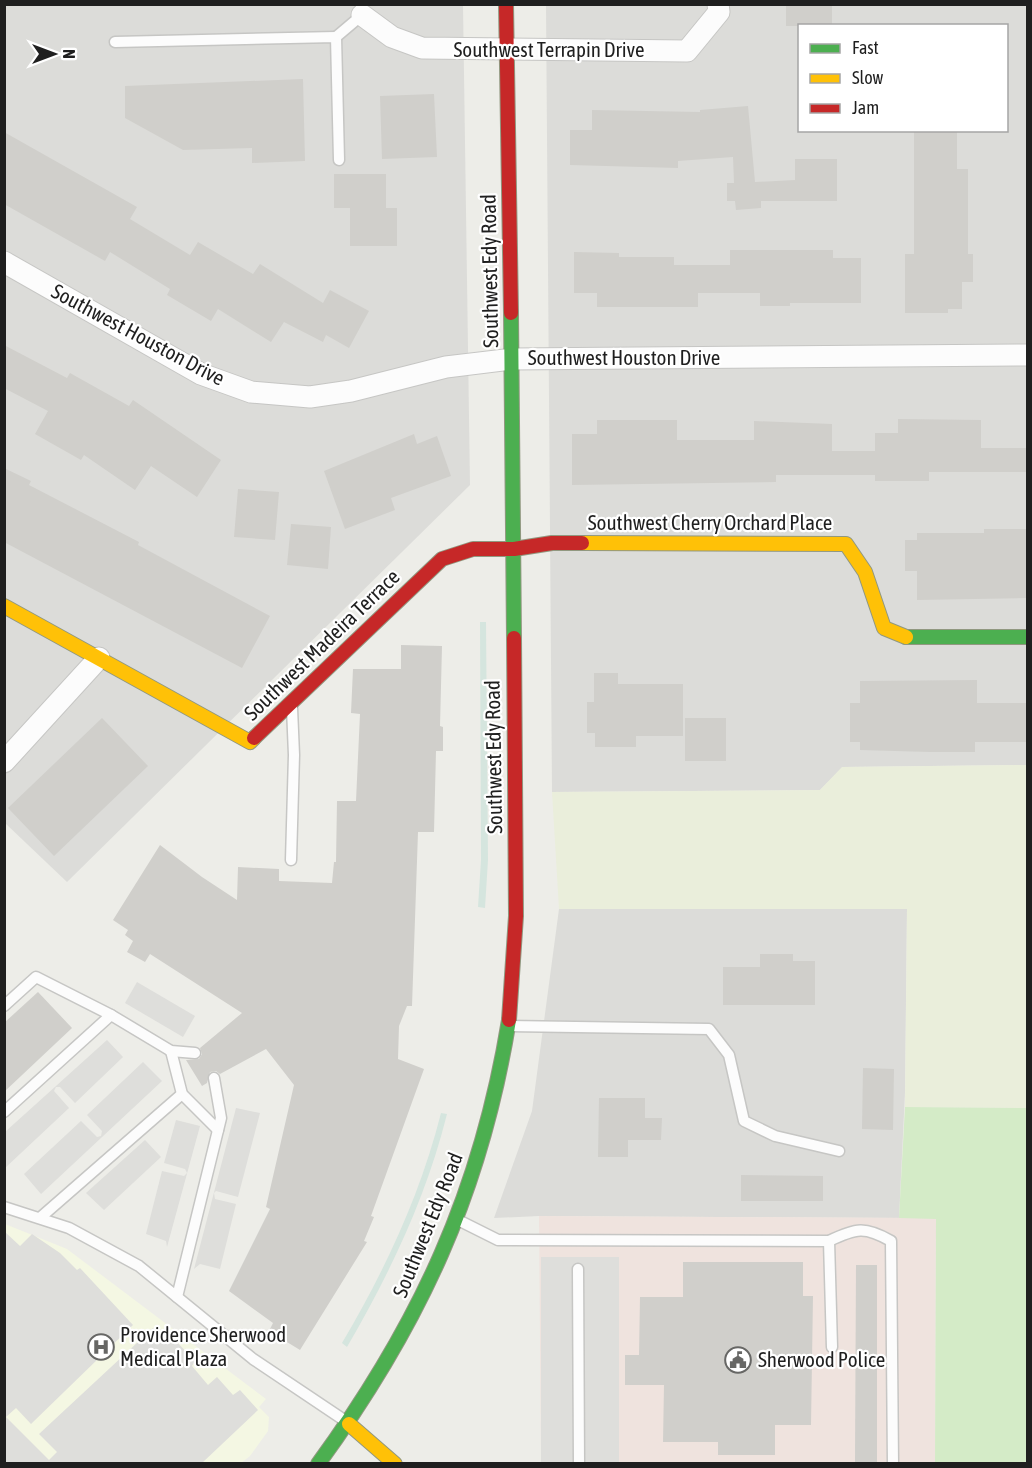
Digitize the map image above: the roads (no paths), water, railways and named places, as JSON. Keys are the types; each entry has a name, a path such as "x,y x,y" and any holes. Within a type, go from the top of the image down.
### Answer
{"main road":[{"name":"Southwest Edy Road","path":"318,1464 349,1424 426,1294 458,1220 490,1118 508,1026 516,947 512,359 506,4"},
{"name":"Southwest Cherry Orchard Place","path":"514,549 552,543 846,544 859,555 874,609 884,628 909,638 1028,637"},
{"name":"Southwest Madeira Terrace","path":"4,606 250,742 442,559 473,549 514,549"},
{"path":"349,1424 396,1464"}],"street":[{"name":"Southwest Terrapin Drive","path":"362,15 392,37 422,48 687,51 719,12 718,4"},
{"name":"Southwest Houston Drive","path":"4,262 201,374 251,392 310,396 351,391 446,367 512,359 1028,356"},
{"path":"4,762 99,658"}],"lane":[{"path":"116,42 336,37 362,15"},
{"path":"336,37 339,160"},
{"path":"291,702 294,755 291,860"},
{"path":"4,1006 36,977 111,1015 171,1051 195,1053"},
{"path":"4,1112 111,1015"},
{"path":"508,1026 709,1029 729,1055 744,1121 775,1136 839,1151"},
{"path":"171,1051 182,1094 218,1130"},
{"path":"177,1298 221,1118 214,1078"},
{"path":"41,1217 182,1094"},
{"path":"4,1207 41,1217 82,1234 139,1266 253,1359 349,1424"},
{"path":"458,1220 498,1239 829,1241 850,1231 872,1230 891,1241 893,1464"},
{"path":"829,1241 832,1347"},
{"path":"578,1269 579,1464"}],"place":[{"name":"Providence Sherwood Medical Plaza","path":"101,1347"},
{"name":"Sherwood Police","path":"738,1360"}]}
